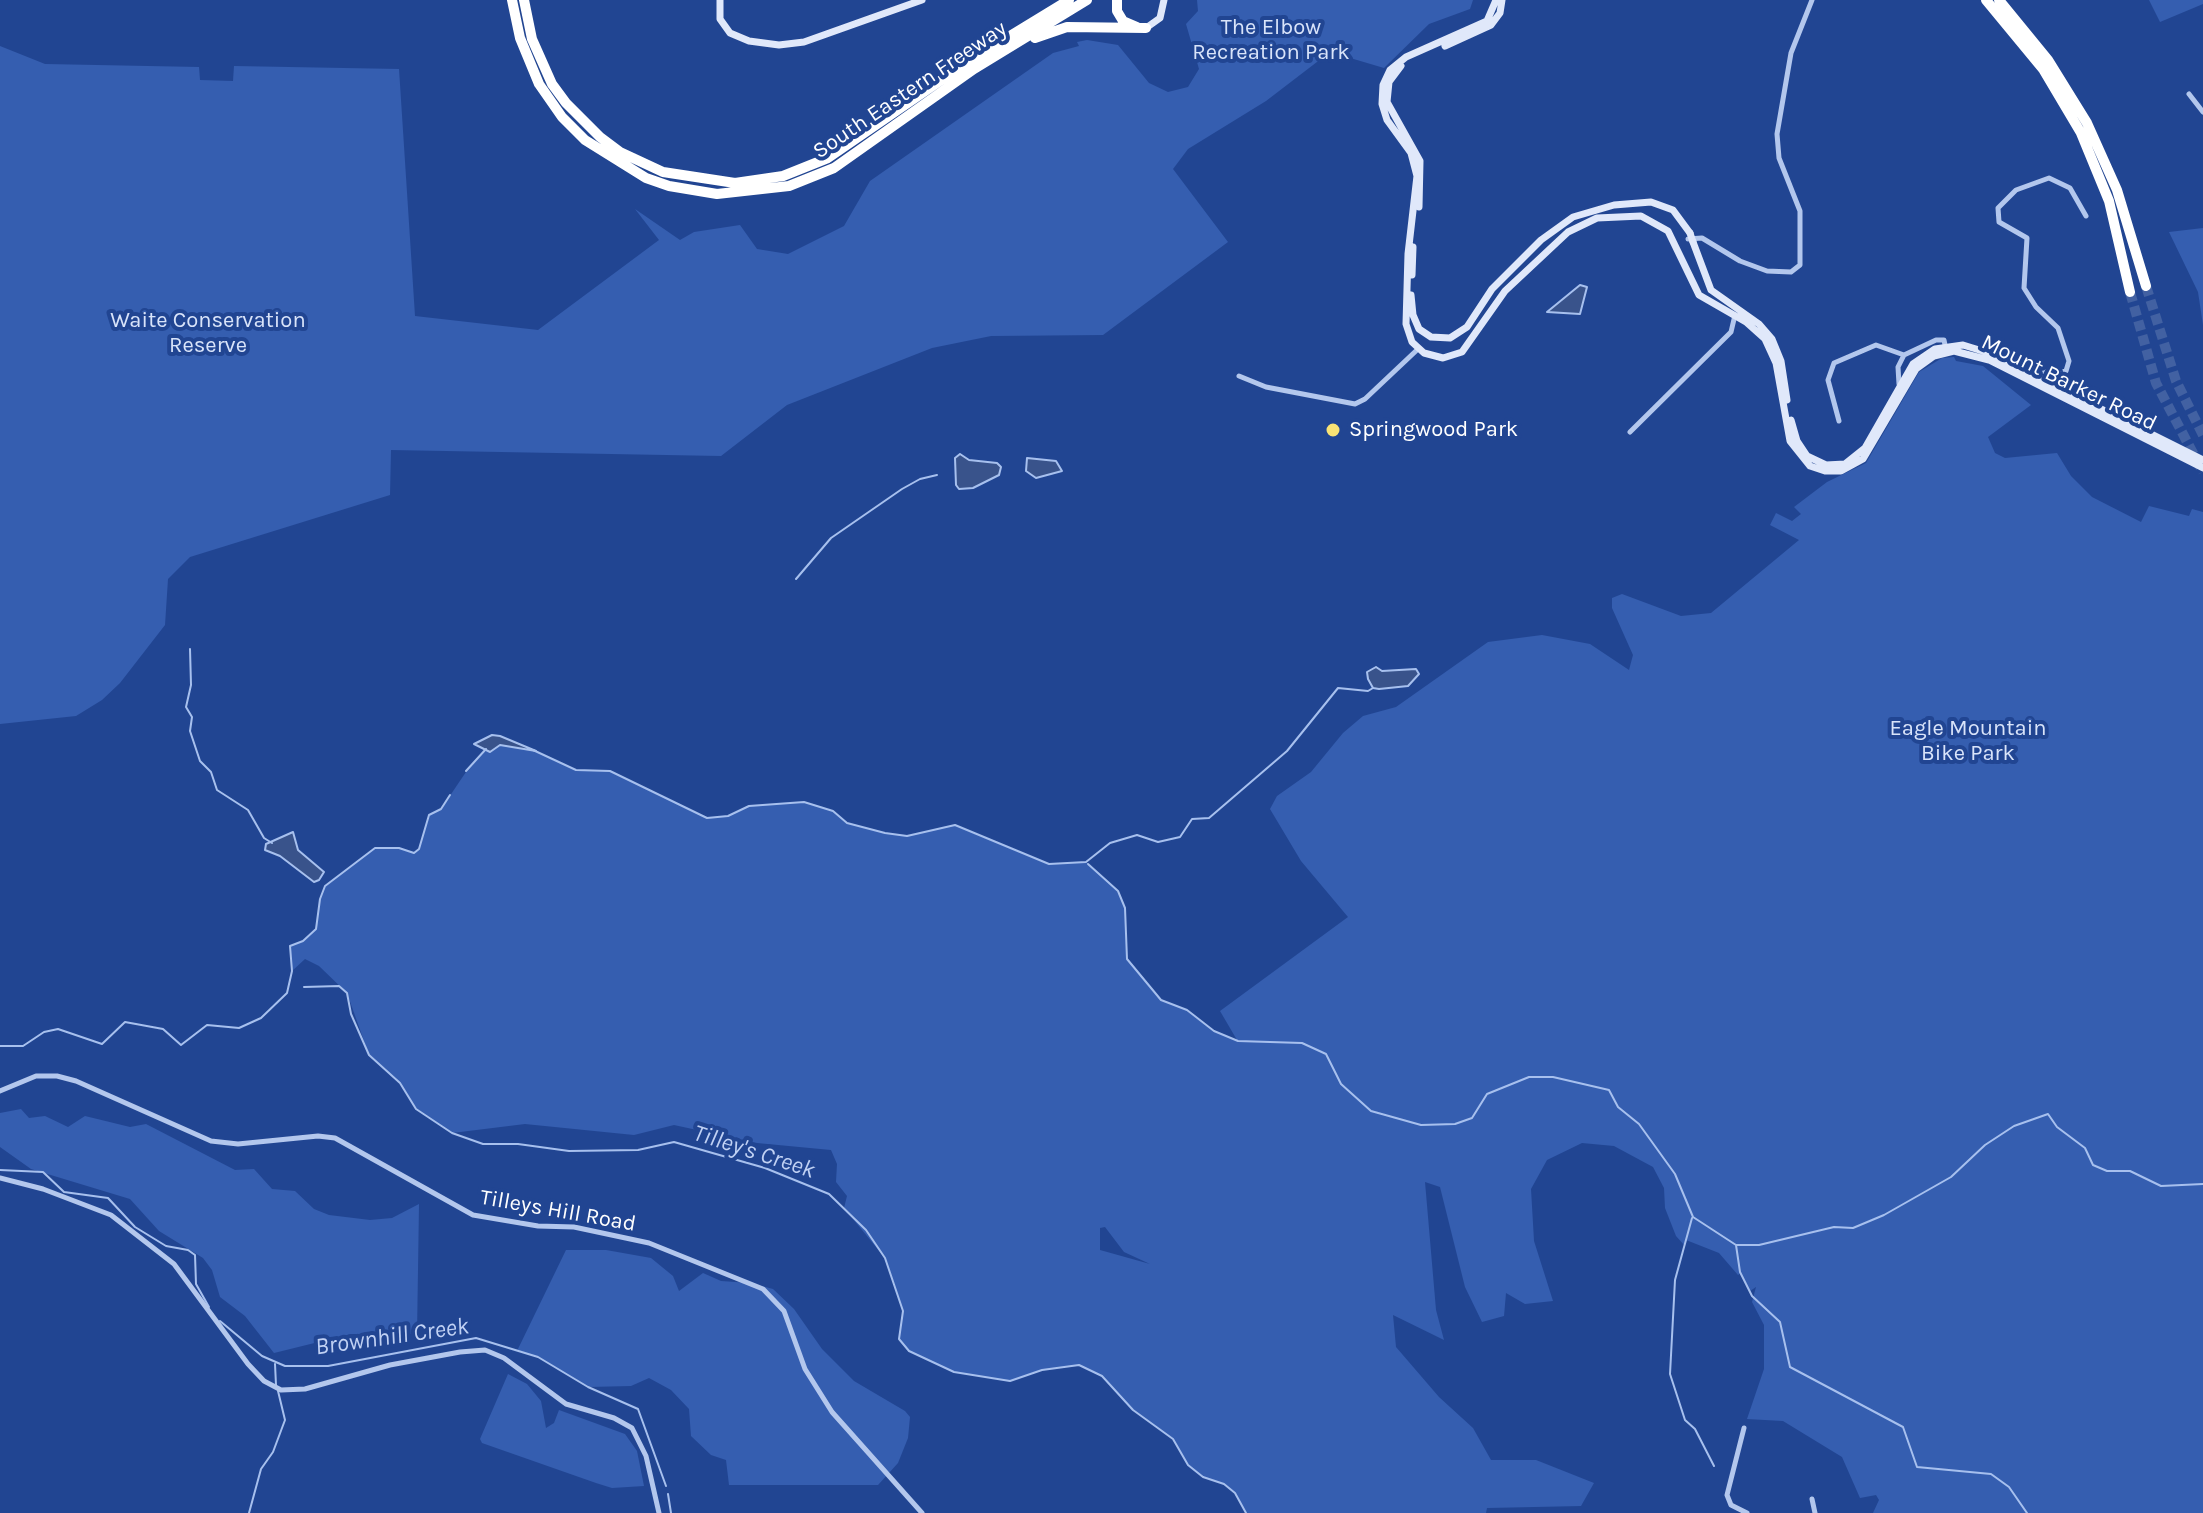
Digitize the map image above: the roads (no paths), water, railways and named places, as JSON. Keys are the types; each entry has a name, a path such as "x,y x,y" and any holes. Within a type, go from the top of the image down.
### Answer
{"highway":[{"name":"South Eastern Freeway","path":"512,0 528,62 552,104 573,129 624,168 669,186 741,194 812,178 855,155 954,83 1087,0"},
{"name":"South Eastern Freeway","path":"524,0 532,39 552,84 573,112 600,137 620,152 663,172 735,183 783,176 828,158 949,75 1069,0"},
{"path":"1117,0 1117,11 1123,21 1146,28"},
{"path":"1986,0 2043,69 2081,133 2109,201 2130,292"},
{"path":"1999,0 2048,60 2087,123 2117,190 2146,286"},
{"path":"954,83 1056,30 1075,26 1146,28"}],"main road":[{"path":"720,0 720,19 730,33 749,41 779,45 804,42 922,0"},
{"path":"1146,28 1160,18 1164,0"},
{"path":"1418,349 1429,336 1413,318 1411,296 1421,167 1416,151 1389,111 1387,88 1395,72 1405,63 1491,25 1500,13 1499,0"},
{"path":"1418,349 1408,332 1406,312 1417,176 1411,153 1387,120 1382,104 1383,85 1390,70 1406,57 1487,21 1499,0"},
{"name":"Mount Barker Road","path":"1429,336 1446,339 1460,334 1498,282 1560,224 1581,214 1614,205 1651,202 1673,210 1691,238 1708,285 1765,339 1776,363 1790,441 1803,460 1825,471 1847,469 1863,459 1910,376 1924,362 1946,348"},
{"name":"Mount Barker Road","path":"1418,349 1433,357 1459,354 1474,339 1505,291 1553,243 1579,225 1628,214 1651,220 1668,231 1699,295 1759,324 1772,339 1781,361 1793,432 1800,449 1813,461 1839,466 1858,455 1899,384 1918,359 1946,348 1972,353 2015,370 2203,460"},
{"path":"1418,349 1415,335 1419,328"},
{"name":"Mount Barker Road","path":"2015,370 2203,468"}],"street":[{"path":"1691,238 1700,237 1740,261 1767,271 1791,272 1800,265 1800,211 1779,158 1777,134 1791,53 1812,0"},
{"path":"2189,94 2203,112"},
{"path":"2015,370 2025,363 2045,372 2061,372 2066,371 2069,361 2058,328 2036,307 2024,288 2027,238 1999,222 1998,208 2016,190 2049,178 2070,188 2086,216"},
{"path":"1630,432 1731,332 1735,313"},
{"path":"1899,384 1898,367 1904,355 1936,340 1944,340 1946,348"},
{"path":"1839,421 1828,380 1834,363 1876,345 1904,355"},
{"path":"1239,376 1266,387 1355,404 1365,399 1418,349"},
{"name":"Tilleys Hill Road","path":"0,1091 36,1076 57,1076 222,1144 318,1136 335,1138 396,1175 473,1215 538,1226 574,1227 649,1243 763,1289 784,1311 805,1369 832,1412 922,1513"},
{"path":"0,1178 43,1188 111,1215 174,1264 248,1364 264,1381 281,1390 305,1389 390,1365 474,1350 504,1358 566,1404 614,1418 632,1428 646,1456 659,1513"},
{"path":"1744,1428 1727,1495 1731,1505 1747,1513"},
{"path":"1812,1499 1815,1513"}],"waterway":[{"path":"796,579 831,538 902,489 920,479 937,475"},
{"path":"190,649 191,685 186,707 192,717 190,731 200,761 211,772 217,790 248,810 264,838 272,843"},
{"path":"533,750 576,770 610,771 707,818 728,816 749,806 804,802 833,811 847,823 885,833 907,836 955,825 1049,864 1086,862 1110,843 1137,835 1158,842 1180,837 1192,819 1209,818 1287,751 1338,688 1368,691 1373,688"},
{"path":"466,771 486,749"},
{"path":"0,1046 23,1046 44,1032 58,1029 102,1044 125,1022 163,1029 181,1045 207,1025 239,1028 261,1018 287,993 292,971 290,946 303,941 316,929 325,886 375,848 399,848 414,853 419,849 429,815 441,809 450,795"},
{"path":"1088,864 1118,891 1125,908 1127,959 1161,1000 1187,1010 1214,1031 1238,1041 1302,1043 1326,1054 1341,1084 1371,1111 1421,1125 1455,1124 1472,1118 1487,1094 1529,1077 1553,1077 1609,1090 1618,1107 1639,1124 1675,1174 1693,1217 1736,1245 1759,1245 1834,1227 1853,1228 1884,1215 1951,1177 1985,1145 2014,1126 2048,1114 2057,1127 2085,1148 2093,1165 2107,1171 2130,1171 2161,1186 2203,1184"},
{"name":"Tilley's Creek","path":"304,987 339,986 347,993 351,1014 369,1055 400,1083 416,1109 452,1133 483,1144 518,1144 569,1151 638,1150 674,1142 765,1168 829,1194 866,1230 885,1258 903,1311 899,1339 909,1351 954,1372 1010,1381 1042,1370 1079,1365 1102,1376 1133,1410 1173,1439 1188,1465 1203,1477 1224,1484 1235,1493 1246,1513"},
{"name":"Brownhill Creek","path":"0,1170 43,1172 64,1192 108,1198 135,1227 166,1246 188,1250 195,1255 196,1284 209,1307"},
{"path":"1692,1218 1675,1280 1670,1374 1685,1420 1695,1429 1714,1466"},
{"path":"1736,1245 1740,1272 1752,1296 1780,1322 1790,1367 1903,1427 1917,1467 1991,1474 2009,1487 2027,1513"},
{"name":"Brownhill Creek","path":"220,1321 262,1356 285,1366 328,1366 476,1338 538,1357 588,1387 638,1409 666,1486"},
{"path":"275,1364 276,1385"},
{"path":"249,1513 261,1469 273,1452 285,1420 278,1391"},
{"name":"Brownhill Creek","path":"668,1494 671,1513"}],"tunnel":[{"path":"2146,286 2176,381 2203,435"},
{"path":"2130,292 2156,383 2203,472"}],"place":[{"name":"Springwood Park","path":"1333,430"}],"park label":[{"name":"The Elbow Recreation Park","path":"1271,40"},
{"name":"Waite Conservation Reserve","path":"208,334"},
{"name":"Eagle Mountain Bike Park","path":"1968,742"}]}
